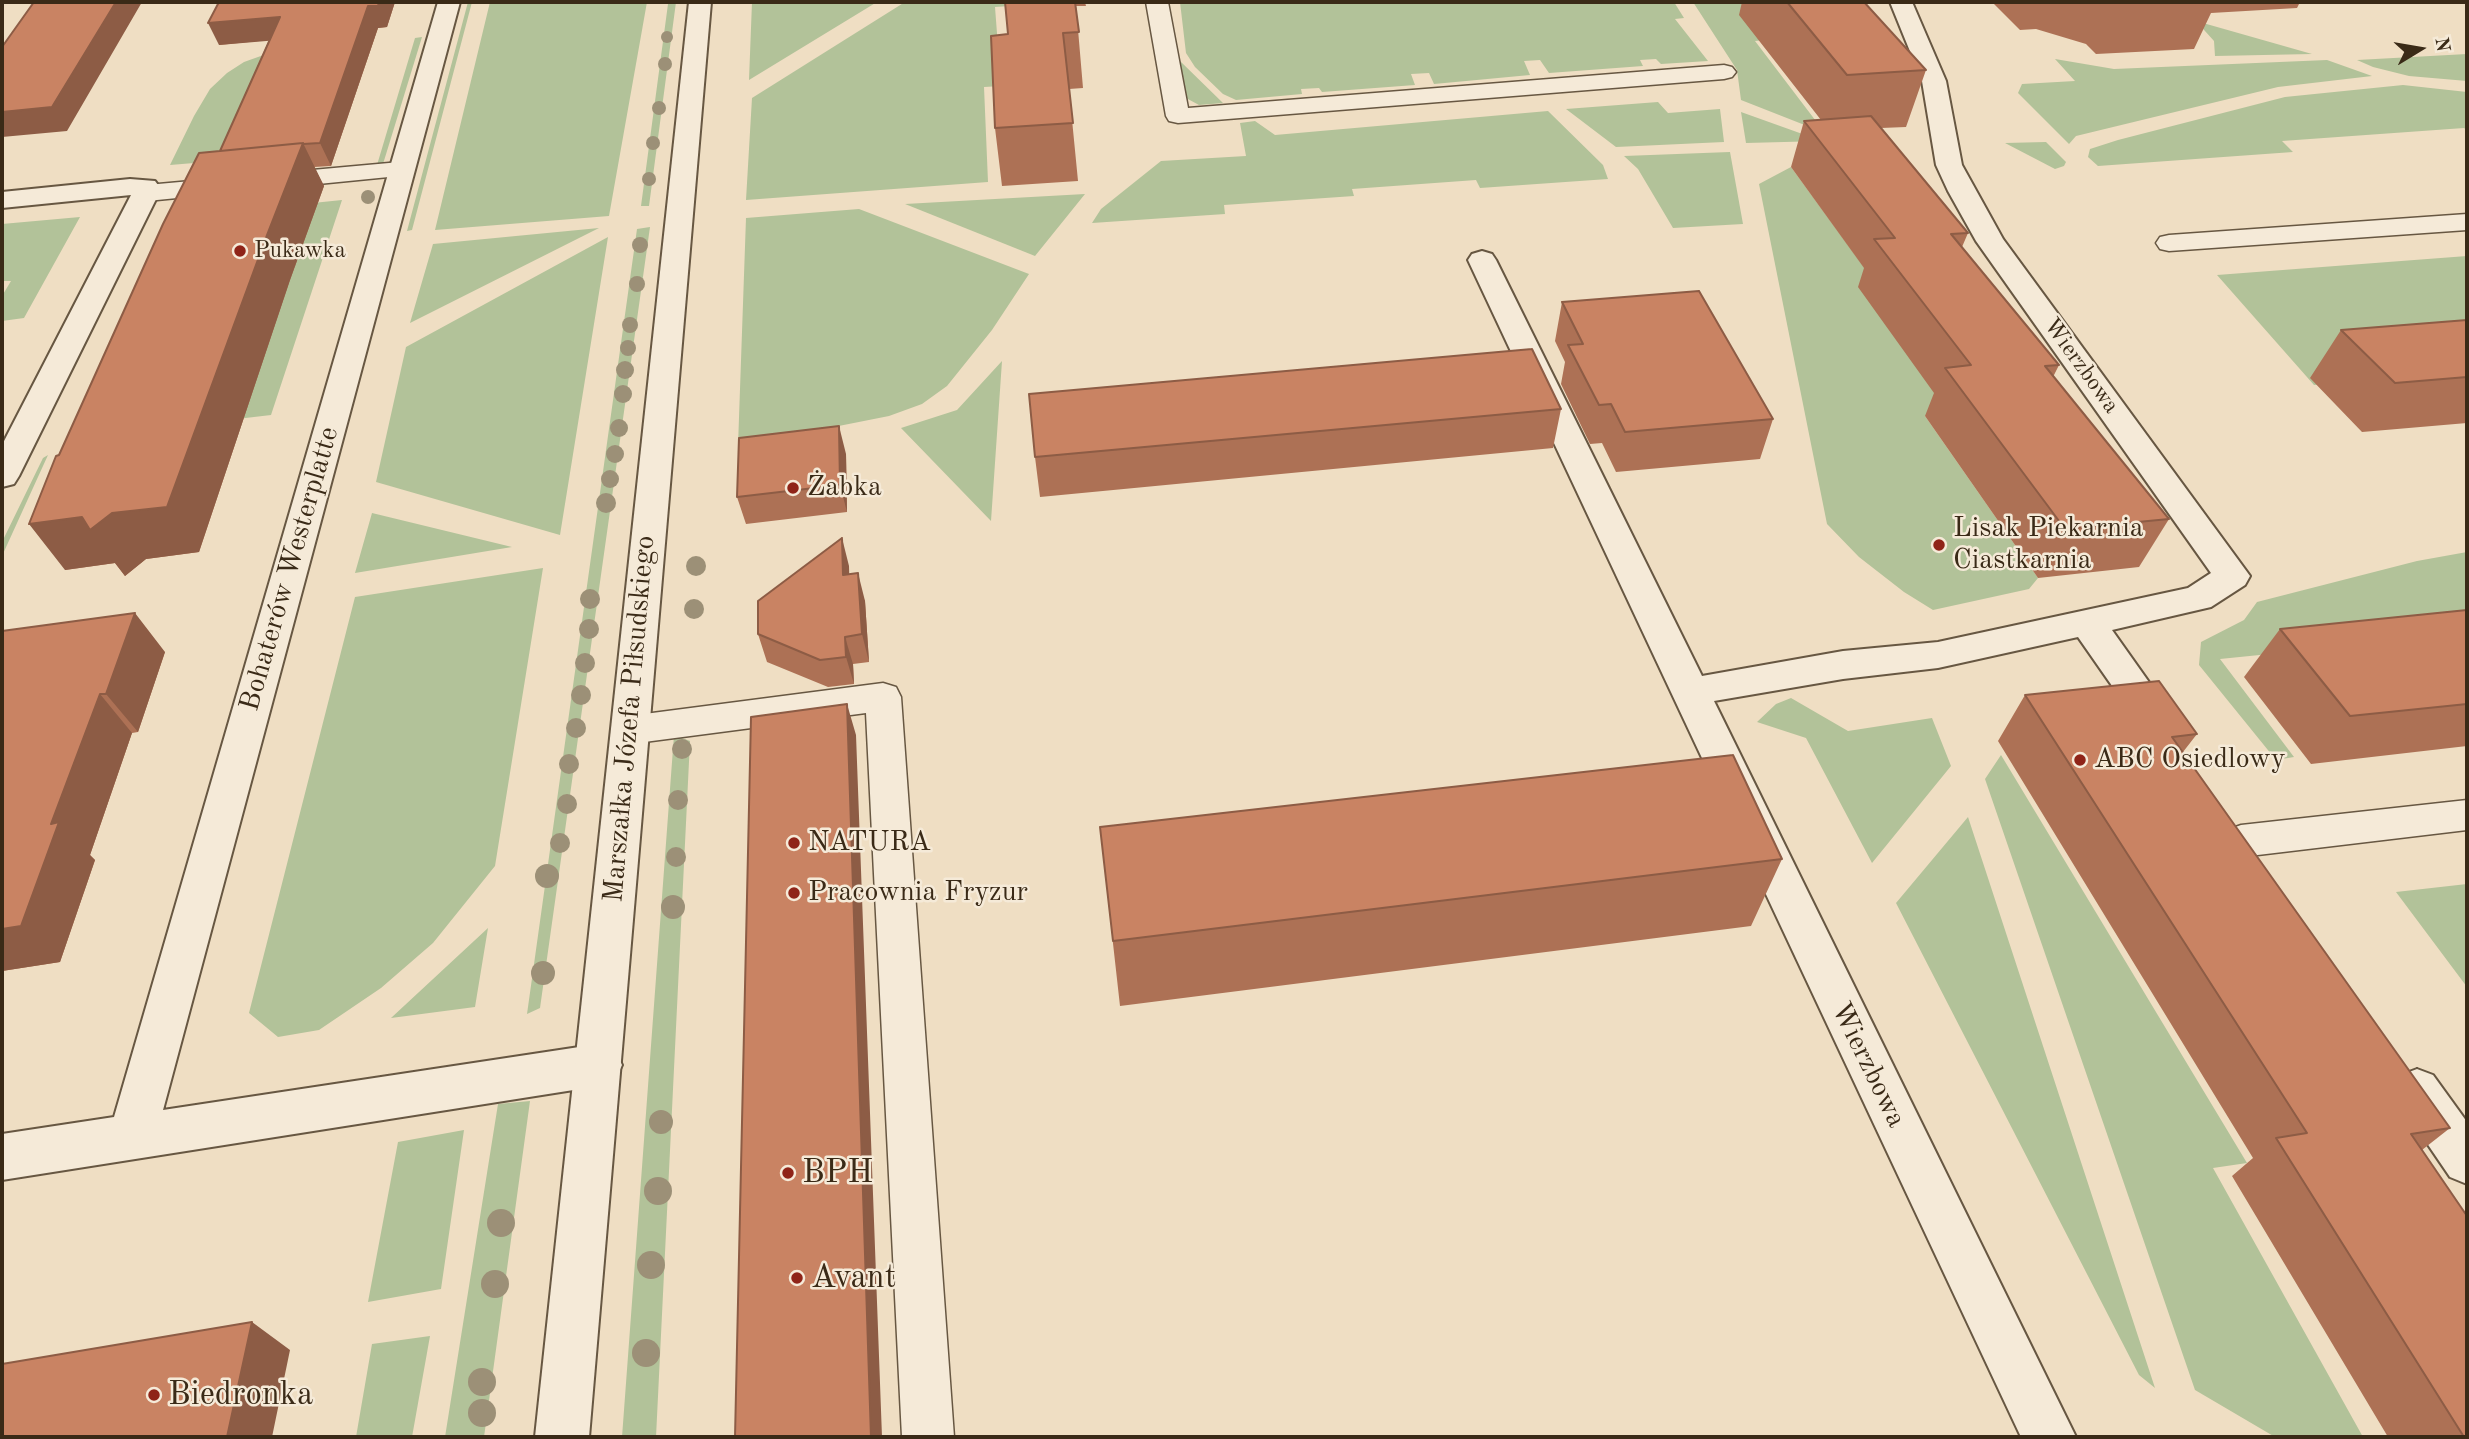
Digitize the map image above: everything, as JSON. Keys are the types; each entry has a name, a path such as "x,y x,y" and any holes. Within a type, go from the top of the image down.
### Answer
{"street":[{"name":"Bohaterów Westerplatte","path":"132,1136 449,2"},
{"name":"Marszałka Józefa Piłsudskiego","path":"562,1437 700,2"},
{"name":"Wierzbowa","path":"1688,692 1843,665 1938,655 2198,598 2232,576 1990,241 1961,191 1949,166 1934,81 1901,2"},
{"path":"2,200 139,187 148,189 2,477"},
{"name":"Wierzbowa","path":"1482,260 2049,1437"},
{"path":"2088,622 2180,753"},
{"path":"2397,1062 2467,1161"},
{"path":"2,1157 599,1065"}],"lane":[{"path":"1157,2 1178,116 1724,72"},
{"path":"146,193 400,170"},
{"path":"2169,243 2467,222"},
{"path":"629,730 883,697 928,1437"},
{"path":"2241,841 2467,815"}],"green space":[{"path":"468,2 472,2 412,230 407,231"},
{"path":"490,2 647,2 609,216 435,230"},
{"path":"676,2 649,206 641,206 668,4"},
{"path":"752,2 877,2 749,80"},
{"path":"905,2 1009,2 1010,6 995,7 1001,86 984,87 988,182 746,200 752,98"},
{"path":"1180,2 1674,2 1684,18 1675,19 1708,61 1661,64 1656,59 1640,60 1643,66 1549,73 1540,60 1524,61 1530,75 1434,84 1429,73 1411,74 1415,85 1322,92 1319,88 1301,89 1302,94 1236,100 1223,94 1195,67 1186,53"},
{"path":"1693,2 1747,2 1776,39 1755,41 1825,133 1741,100 1737,70"},
{"path":"2196,21 2312,54 2215,56 2214,41"},
{"path":"422,37 383,164 377,165 415,38"},
{"path":"272,52 222,168 206,162 170,165 210,89 244,62"},
{"path":"2467,54 2467,81 2409,76 2357,60"},
{"path":"2055,59 2114,69 2327,60 2372,76 2278,87 2076,136 2069,144 2018,93 2022,84 2075,81"},
{"path":"1180,61 1223,103 1199,105 1186,98"},
{"path":"2403,85 2467,92 2467,130 2464,128 2282,141 2293,152 2098,166 2088,157 2090,149 2118,140 2285,97"},
{"path":"1658,102 1668,113 1720,109 1724,142 1616,147 1566,109"},
{"path":"1548,111 1603,165 1608,179 1480,188 1476,180 1352,189 1354,196 1224,205 1225,214 1092,223 1101,209 1161,161 1246,156 1240,123 1255,121 1275,135"},
{"path":"1741,112 1822,141 1746,143"},
{"path":"2046,142 2066,162 2064,166 2055,169 2005,143"},
{"path":"1730,152 1743,224 1673,228 1638,169 1624,156"},
{"path":"1791,167 1877,285 1949,414 1925,416 2038,578 2029,589 1933,610 1904,592 1859,557 1827,524 1759,184"},
{"path":"1085,194 1035,256 905,204"},
{"path":"342,200 271,415 203,423 284,206"},
{"path":"859,209 1029,274 992,330 947,386 922,404 889,416 738,446 746,218"},
{"path":"80,217 24,318 2,321 2,296 11,281 2,281 2,224"},
{"path":"650,227 540,1008 527,1014 637,229"},
{"path":"599,228 410,323 433,244"},
{"path":"608,237 560,535 376,482 406,347"},
{"path":"2467,256 2467,372 2314,385 2217,275"},
{"path":"1002,361 991,521 901,428 957,410"},
{"path":"48,455 2,556 2,542 43,458"},
{"path":"372,513 512,547 355,573"},
{"path":"2467,552 2467,634 2220,659 2294,757 2276,760 2199,665 2201,642 2244,620 2257,602 2417,561"},
{"path":"543,568 495,866 433,943 381,988 319,1030 278,1037 249,1013 355,597"},
{"path":"1791,698 1848,731 1932,718 1951,766 1872,863 1806,738 1757,722 1776,704"},
{"path":"674,735 690,741 656,1437 622,1437"},
{"path":"2001,755 2247,1163 2213,1168 2363,1437 2275,1437 2195,1390 1985,779"},
{"path":"1968,817 2155,1388 2139,1375 1896,903"},
{"path":"2467,884 2467,987 2396,892"},
{"path":"488,928 475,1007 391,1018"},
{"path":"530,1101 484,1437 445,1437 498,1104"},
{"path":"464,1130 441,1289 368,1302 398,1142"},
{"path":"430,1336 412,1437 356,1437 372,1344"}],"building":[{"path":"34,2 116,2 52,107 2,112 2,47"},
{"path":"219,2 379,2 378,6 368,6 320,143 220,151 280,17 208,23"},
{"path":"1005,2 1075,2 1079,32 1063,33 1073,123 995,128 991,36 1008,34"},
{"path":"1787,2 1864,2 1926,70 1847,75"},
{"path":"1871,116 1968,233 1951,234 2059,365 2045,366 2169,519 2065,529 1945,368 1971,365 1874,239 1895,238 1804,121"},
{"path":"303,143 167,507 112,513 90,530 82,517 29,524 56,456 59,455 163,224 199,153"},
{"path":"1699,291 1773,419 1625,432 1611,404 1599,405 1568,345 1583,344 1562,302"},
{"path":"2467,320 2467,377 2395,383 2341,330"},
{"path":"1532,349 1561,409 1035,457 1029,394"},
{"path":"839,426 840,485 737,497 739,438"},
{"path":"842,538 843,575 858,573 862,634 845,637 846,657 820,660 758,634 758,601"},
{"path":"2467,610 2467,704 2350,716 2280,629"},
{"path":"135,613 106,694 100,694 51,824 59,822 21,926 2,929 2,631"},
{"path":"2159,681 2197,734 2172,737 2450,1128 2411,1134 2467,1216 2467,1437 2464,1437 2276,1138 2307,1133 2025,695"},
{"path":"847,704 871,1437 735,1437 751,717"},
{"path":"1733,755 1782,859 1113,941 1100,827"},
{"name":"Biedronka","path":"252,1322 227,1437 2,1437 2,1364"}],"place":[{"name":"Pukawka","path":"240,251"},
{"name":"Żabka","path":"793,488"},
{"name":"Lisak Piekarnia Ciastkarnia","path":"1939,545"},
{"name":"ABC Osiedlowy","path":"2080,760"},
{"name":"NATURA","path":"794,843"},
{"name":"Pracownia Fryzur","path":"794,893"},
{"name":"BPH","path":"788,1173"},
{"name":"Avant","path":"797,1278"},
{"name":"Biedronka","path":"154,1395"}]}
